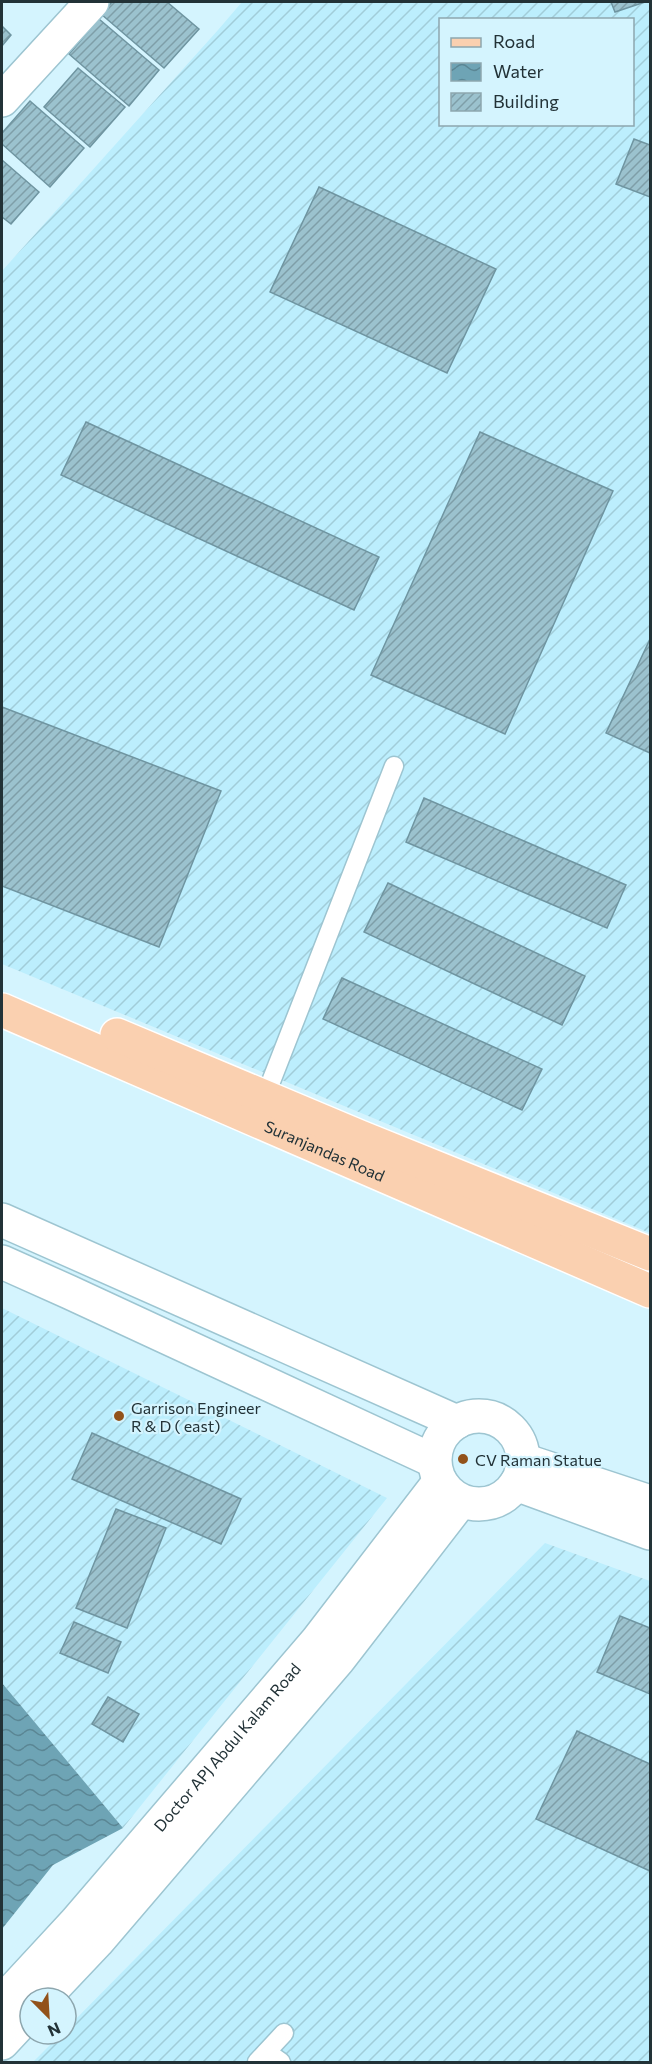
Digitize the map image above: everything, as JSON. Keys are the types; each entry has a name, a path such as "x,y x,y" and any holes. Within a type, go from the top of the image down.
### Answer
{"main road":[{"name":"Suranjandas Road","path":"2,987 265,1097 650,1252"},
{"name":"Suranjandas Road","path":"2,1010 651,1292"}],"street":[{"path":"2,100 92,2"},
{"path":"2,1220 457,1422"},
{"path":"2,1262 69,1292 445,1481 482,1504 501,1498 520,1472 520,1445 513,1432 501,1422 487,1417 472,1416 457,1422 445,1432 437,1446 445,1481"},
{"path":"520,1472 651,1502"},
{"path":"520,1472 651,1533"},
{"name":"Doctor APJ Abdul Kalam Road","path":"55,1986 97,1942 339,1659 445,1481"},
{"name":"Doctor APJ Abdul Kalam Road","path":"2,2002 76,1922 317,1641 445,1481"},
{"path":"2,2043 18,2026"}],"lane":[{"path":"265,1097 394,766"},
{"path":"268,2059 284,2032"}],"shaded area":[{"path":"242,2 650,2 650,1233 2,964 2,271"},
{"path":"2,1308 387,1498 123,1828 2,1683"},
{"path":"545,1543 650,1581 650,2062 33,2062 49,2046 78,2046 78,2017"}],"water":[{"path":"2,1683 123,1828 53,1865 2,1929"}],"building":[{"path":"112,2 167,2 199,29 164,68 101,14"},
{"path":"611,2 645,2 615,12"},
{"path":"99,19 159,70 129,106 69,54"},
{"path":"2,26 11,35 2,46"},
{"path":"78,68 125,107 90,147 44,107"},
{"path":"30,101 84,148 50,187 2,144 2,133"},
{"path":"634,139 650,145 650,197 616,184"},
{"path":"2,160 39,192 11,224 2,217"},
{"path":"319,187 496,269 447,373 270,292"},
{"path":"86,422 379,557 354,610 61,475"},
{"path":"480,432 613,491 505,734 371,675"},
{"path":"650,639 650,753 606,733"},
{"path":"2,707 221,791 159,947 2,886"},
{"path":"424,798 626,885 607,928 406,842"},
{"path":"388,883 585,976 562,1025 364,932"},
{"path":"342,978 542,1069 522,1110 323,1019"},
{"path":"92,1433 241,1499 221,1544 72,1479"},
{"path":"116,1509 166,1528 127,1628 76,1608"},
{"path":"620,1616 650,1628 650,1694 597,1672"},
{"path":"74,1622 121,1642 108,1673 60,1653"},
{"path":"108,1697 139,1714 123,1742 92,1724"},
{"path":"577,1731 650,1764 650,1871 536,1819"}],"place":[{"name":"Garrison Engineer R & D ( east)","path":"119,1416"},
{"name":"CV Raman Statue","path":"463,1459"}]}
